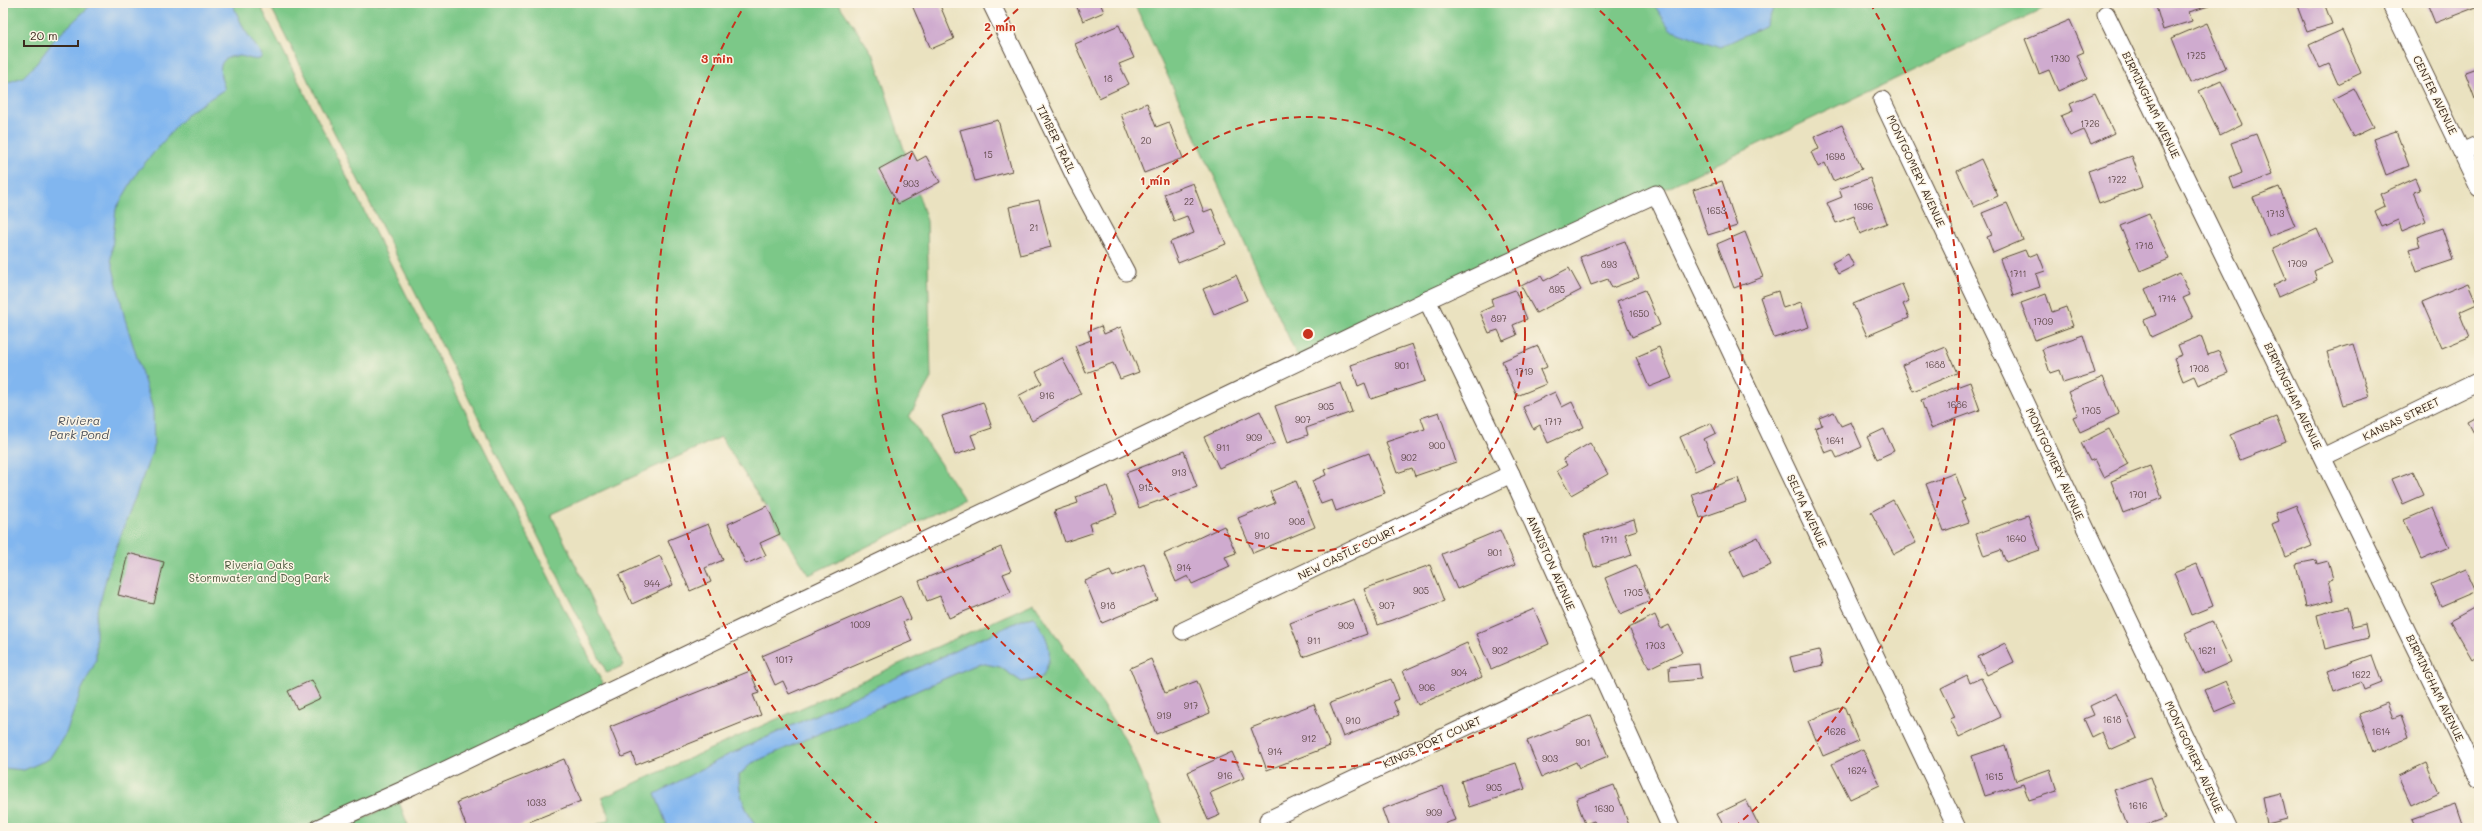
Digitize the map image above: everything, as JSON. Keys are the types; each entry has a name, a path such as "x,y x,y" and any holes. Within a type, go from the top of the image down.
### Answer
{"street":[{"name":"TIMBER TRAIL","path":"991,3 1077,182 1126,272"},
{"name":"CENTER AVENUE","path":"2390,3 2479,188"},
{"name":"BIRMINGHAM AVENUE","path":"2106,14 2479,779"},
{"name":"MONTGOMERY AVENUE","path":"1882,100 2228,828"},
{"path":"2462,152 2479,144"},
{"name":"SELMA AVENUE","path":"1427,300 1656,194 1957,828"},
{"path":"318,828 419,782 1159,430 1427,300"},
{"name":"ANNISTON AVENUE","path":"1427,300 1511,474 1671,828"},
{"name":"KANSAS STREET","path":"2322,457 2479,381"},
{"name":"NEW CASTLE COURT","path":"1183,631 1511,474"},
{"name":"KINGS PORT COURT","path":"1268,820 1597,665"}],"green space":[{"name":"Riveria Oaks Stormwater and Dog Park","path":"3,3 259,3 607,692 322,828 3,828"},
{"path":"269,3 838,3 874,56 927,221 931,378 909,417 964,499 809,575 721,437 551,514 624,665 607,673"},
{"path":"1134,3 2055,3 1300,362"},
{"path":"1034,603 1126,740 1164,828 757,828 749,815 741,796 739,783 739,775 752,763 980,663 1000,667 1022,682 1034,617 1024,619 726,756 656,794 668,828 590,828 610,819 602,798"},
{"path":"399,802 409,828 343,828"}],"water":[{"name":"Riviera Park Pond","path":"93,3 232,3 244,29 262,55 260,59 238,56 225,59 222,63 220,72 225,89 188,113 138,171 116,209 111,259 125,319 153,409 154,447 109,567 96,619 96,661 81,691 66,733 49,759 24,770 3,768 3,84 23,77 36,64 54,40"},
{"path":"1653,3 1777,3 1764,26 1720,47 1670,29"},
{"path":"1034,617 1046,639 1049,653 1049,660 1042,677 1022,682 1000,667 980,663 752,763 739,775 739,783 741,796 749,815 757,828 668,828 655,794 726,756 1024,619"}],"building":[{"path":"911,3 939,3 954,39 931,49"},
{"path":"1075,3 1100,3 1104,12 1083,21"},
{"path":"2155,3 2208,3 2209,6 2189,12 2192,21 2163,30"},
{"path":"2296,3 2324,3 2332,24 2307,32"},
{"path":"2427,3 2479,3 2479,6 2435,23"},
{"path":"2070,20 2084,52 2077,55 2087,78 2058,91 2049,70 2039,74 2025,39"},
{"path":"2207,23 2226,68 2190,83 2172,38"},
{"path":"1119,25 1134,58 1119,64 1129,84 1099,98 1075,44"},
{"path":"2342,30 2361,73 2338,84 2329,64 2320,68 2309,45"},
{"path":"2479,67 2479,97 2475,99 2465,72"},
{"path":"2221,81 2242,124 2220,135 2199,91"},
{"path":"2354,88 2374,127 2353,137 2333,99"},
{"path":"2095,93 2114,133 2091,144 2084,130 2070,136 2061,116 2073,111 2070,104"},
{"path":"1147,103 1156,127 1169,122 1183,158 1144,173 1121,114"},
{"path":"998,120 1012,171 975,181 960,130"},
{"path":"1842,125 1862,169 1833,181 1825,163 1818,167 1811,152 1819,149 1814,137"},
{"path":"2396,131 2409,166 2386,175 2373,139"},
{"path":"2256,134 2272,175 2234,189 2230,178 2242,173 2231,143"},
{"path":"912,151 917,161 926,156 940,182 898,204 879,169"},
{"path":"2132,156 2143,187 2099,203 2088,171"},
{"path":"1981,159 1998,196 1974,207 1957,171"},
{"path":"1870,178 1887,223 1860,234 1854,216 1836,223 1827,203 1842,197 1839,189"},
{"path":"2415,178 2420,190 2414,192 2426,221 2402,231 2398,220 2382,227 2375,211 2385,206 2380,194"},
{"path":"1722,181 1737,226 1708,235 1693,190"},
{"path":"1193,183 1204,212 1212,209 1226,244 1178,263 1170,242 1194,233 1187,216 1174,221 1164,194"},
{"path":"2279,187 2295,226 2269,236 2253,197"},
{"path":"1039,200 1051,247 1020,255 1009,207"},
{"path":"2007,203 2023,240 1993,253 1987,237 1992,235 1982,213"},
{"path":"2149,214 2169,259 2140,271 2120,226"},
{"path":"2442,228 2453,260 2417,272 2409,249 2420,246 2417,237"},
{"path":"2317,229 2332,263 2314,271 2317,280 2278,297 2273,285 2286,279 2273,249"},
{"path":"1745,232 1763,277 1734,288 1717,244"},
{"path":"1625,241 1639,278 1612,288 1608,279 1591,285 1580,257"},
{"path":"2025,250 2028,257 2038,253 2045,271 2036,274 2040,287 2013,296 2000,259"},
{"path":"1848,254 1854,266 1838,274 1832,263"},
{"path":"1569,268 1581,290 1536,313 1521,286 1541,276 1544,281"},
{"path":"2180,273 2190,295 2183,298 2193,318 2151,337 2144,320 2156,315 2145,289"},
{"path":"1236,275 1247,300 1214,314 1203,289"},
{"path":"2468,283 2477,304 2459,312 2469,337 2442,348 2422,302"},
{"path":"1902,284 1909,301 1903,304 1909,318 1867,336 1853,304"},
{"path":"1515,290 1527,319 1513,325 1517,335 1503,341 1498,330 1489,333 1480,312 1493,306 1491,299"},
{"path":"1645,290 1660,325 1632,337 1617,301"},
{"path":"1778,291 1783,308 1801,302 1809,327 1774,338 1760,297"},
{"path":"2046,294 2052,312 2066,307 2073,326 2035,340 2021,303"},
{"path":"1101,326 1104,334 1121,327 1139,372 1120,379 1113,363 1086,373 1075,346 1091,340 1088,331"},
{"path":"2083,335 2095,373 2063,383 2059,370 2050,373 2042,349"},
{"path":"2201,336 2208,355 2219,351 2228,373 2198,385 2194,376 2183,381 2174,358 2182,355 2178,345"},
{"path":"1412,344 1425,381 1371,399 1365,383 1358,386 1351,365"},
{"path":"2353,344 2369,397 2343,405 2327,352"},
{"path":"1538,346 1547,367 1540,370 1546,384 1517,396 1502,361"},
{"path":"1659,347 1672,378 1649,387 1636,357"},
{"path":"1946,347 1957,373 1913,391 1902,365"},
{"path":"1062,358 1081,394 1032,421 1018,396 1042,383 1036,372"},
{"path":"2103,377 2119,414 2080,432 2073,417 2078,415 2068,392"},
{"path":"1970,382 1980,410 1931,428 1921,400"},
{"path":"1341,383 1352,412 1306,428 1308,435 1288,442 1275,406"},
{"path":"1555,392 1562,407 1572,402 1584,427 1548,443 1540,425 1533,429 1523,407"},
{"path":"983,402 992,428 971,435 976,448 955,455 942,416"},
{"path":"1260,411 1275,443 1219,468 1204,437"},
{"path":"1439,412 1456,462 1415,476 1412,468 1397,473 1386,442 1425,429 1421,418"},
{"path":"1834,412 1841,426 1851,422 1862,447 1837,458 1833,450 1825,453 1815,428 1822,425 1819,418"},
{"path":"2479,416 2479,443 2468,422"},
{"path":"2276,417 2286,442 2240,460 2230,435"},
{"path":"1711,423 1716,433 1704,439 1715,462 1695,471 1680,437"},
{"path":"1884,429 1894,451 1877,459 1867,437"},
{"path":"2109,429 2128,464 2104,477 2095,459 2090,461 2081,443"},
{"path":"1590,443 1608,474 1571,495 1557,471 1567,465 1563,459"},
{"path":"1184,451 1197,487 1139,508 1126,473"},
{"path":"1369,453 1385,493 1336,511 1332,500 1321,504 1312,481 1326,475 1324,470"},
{"path":"2150,466 2162,498 2123,513 2111,481"},
{"path":"2413,471 2424,495 2403,504 2392,479"},
{"path":"1955,473 1965,500 1961,502 1969,522 1944,531 1926,484"},
{"path":"1738,478 1746,502 1700,518 1692,494"},
{"path":"1296,481 1315,527 1253,553 1238,518 1275,503 1270,492"},
{"path":"1107,486 1117,514 1089,524 1092,533 1065,542 1054,511 1078,503 1076,497"},
{"path":"1893,500 1916,543 1894,554 1871,512"},
{"path":"2296,505 2312,546 2285,557 2272,524 2279,521 2276,513"},
{"path":"767,506 780,534 760,543 766,555 746,564 728,524"},
{"path":"2432,508 2449,547 2421,559 2404,520"},
{"path":"2028,515 2040,550 2006,562 2001,550 1984,556 1976,534"},
{"path":"1634,519 1637,530 1625,534 1632,555 1594,567 1584,535"},
{"path":"708,524 723,560 705,568 711,582 690,591 668,540"},
{"path":"1224,526 1236,553 1225,557 1230,567 1192,584 1188,576 1176,582 1164,554"},
{"path":"1500,530 1515,565 1457,589 1442,554"},
{"path":"1758,537 1771,565 1743,577 1730,550"},
{"path":"1001,547 1011,571 1003,574 1011,592 949,618 940,596 927,601 919,581"},
{"path":"128,553 164,562 154,604 118,595"},
{"path":"660,556 673,585 632,604 619,575"},
{"path":"2316,560 2317,564 2328,561 2333,579 2328,581 2333,600 2306,607 2296,564"},
{"path":"1144,564 1158,600 1102,623 1085,581 1110,571 1113,577"},
{"path":"2197,564 2213,606 2191,615 2174,573"},
{"path":"1430,565 1444,601 1378,625 1364,589"},
{"path":"1636,565 1651,601 1620,614 1605,578"},
{"path":"2466,569 2476,591 2441,606 2431,584"},
{"path":"901,596 911,619 903,622 912,641 789,694 783,681 775,685 762,656"},
{"path":"1354,599 1367,634 1303,657 1290,623"},
{"path":"2479,605 2479,654 2472,659 2450,621"},
{"path":"2348,607 2353,627 2365,624 2368,638 2325,649 2317,615"},
{"path":"1534,609 1549,644 1491,669 1476,634"},
{"path":"1655,615 1661,629 1669,625 1682,652 1649,668 1629,628"},
{"path":"2212,621 2231,662 2204,674 2185,633"},
{"path":"1467,643 1482,677 1418,705 1403,671"},
{"path":"2005,643 2014,662 1987,675 1978,657"},
{"path":"1819,650 1823,665 1794,672 1790,657"},
{"path":"2372,655 2382,683 2364,690 2361,682 2334,692 2327,671"},
{"path":"1151,659 1165,693 1197,681 1210,713 1156,734 1130,668"},
{"path":"1699,664 1701,679 1670,682 1669,667"},
{"path":"750,671 759,693 753,695 761,715 636,765 632,753 622,757 610,727"},
{"path":"1967,675 1970,683 1981,678 2001,717 1959,737 1950,719 1955,717 1941,688"},
{"path":"1391,679 1399,699 1393,701 1399,715 1343,737 1330,703"},
{"path":"312,680 321,698 297,709 288,691"},
{"path":"2226,681 2236,703 2215,712 2205,690"},
{"path":"2117,693 2137,738 2110,750 2102,732 2092,737 2084,719 2094,715 2090,706"},
{"path":"2387,703 2393,718 2401,715 2409,738 2373,752 2359,714"},
{"path":"1314,704 1330,746 1267,770 1251,728"},
{"path":"1844,706 1858,741 1823,756 1808,721"},
{"path":"1591,715 1608,756 1579,768 1576,762 1542,777 1527,741"},
{"path":"2005,745 2016,781 2050,769 2057,791 2029,800 2023,784 1985,796 1972,756"},
{"path":"1863,749 1880,785 1850,799 1832,764"},
{"path":"1232,752 1244,778 1210,793 1220,815 1208,820 1188,772"},
{"path":"564,759 581,801 514,828 467,828 457,802"},
{"path":"1516,763 1525,789 1469,807 1461,781"},
{"path":"2426,763 2439,793 2412,806 2398,776"},
{"path":"2151,777 2166,818 2138,828 2128,828 2114,790"},
{"path":"1614,785 1630,828 1597,828 1594,821 1585,824 1576,799"},
{"path":"1443,786 1455,820 1432,828 1389,828 1382,809"},
{"path":"2281,793 2287,819 2267,824 2262,797"},
{"path":"1746,800 1760,828 1725,828 1717,814"},
{"path":"2455,804 2463,828 2416,828 2412,819"}]}
